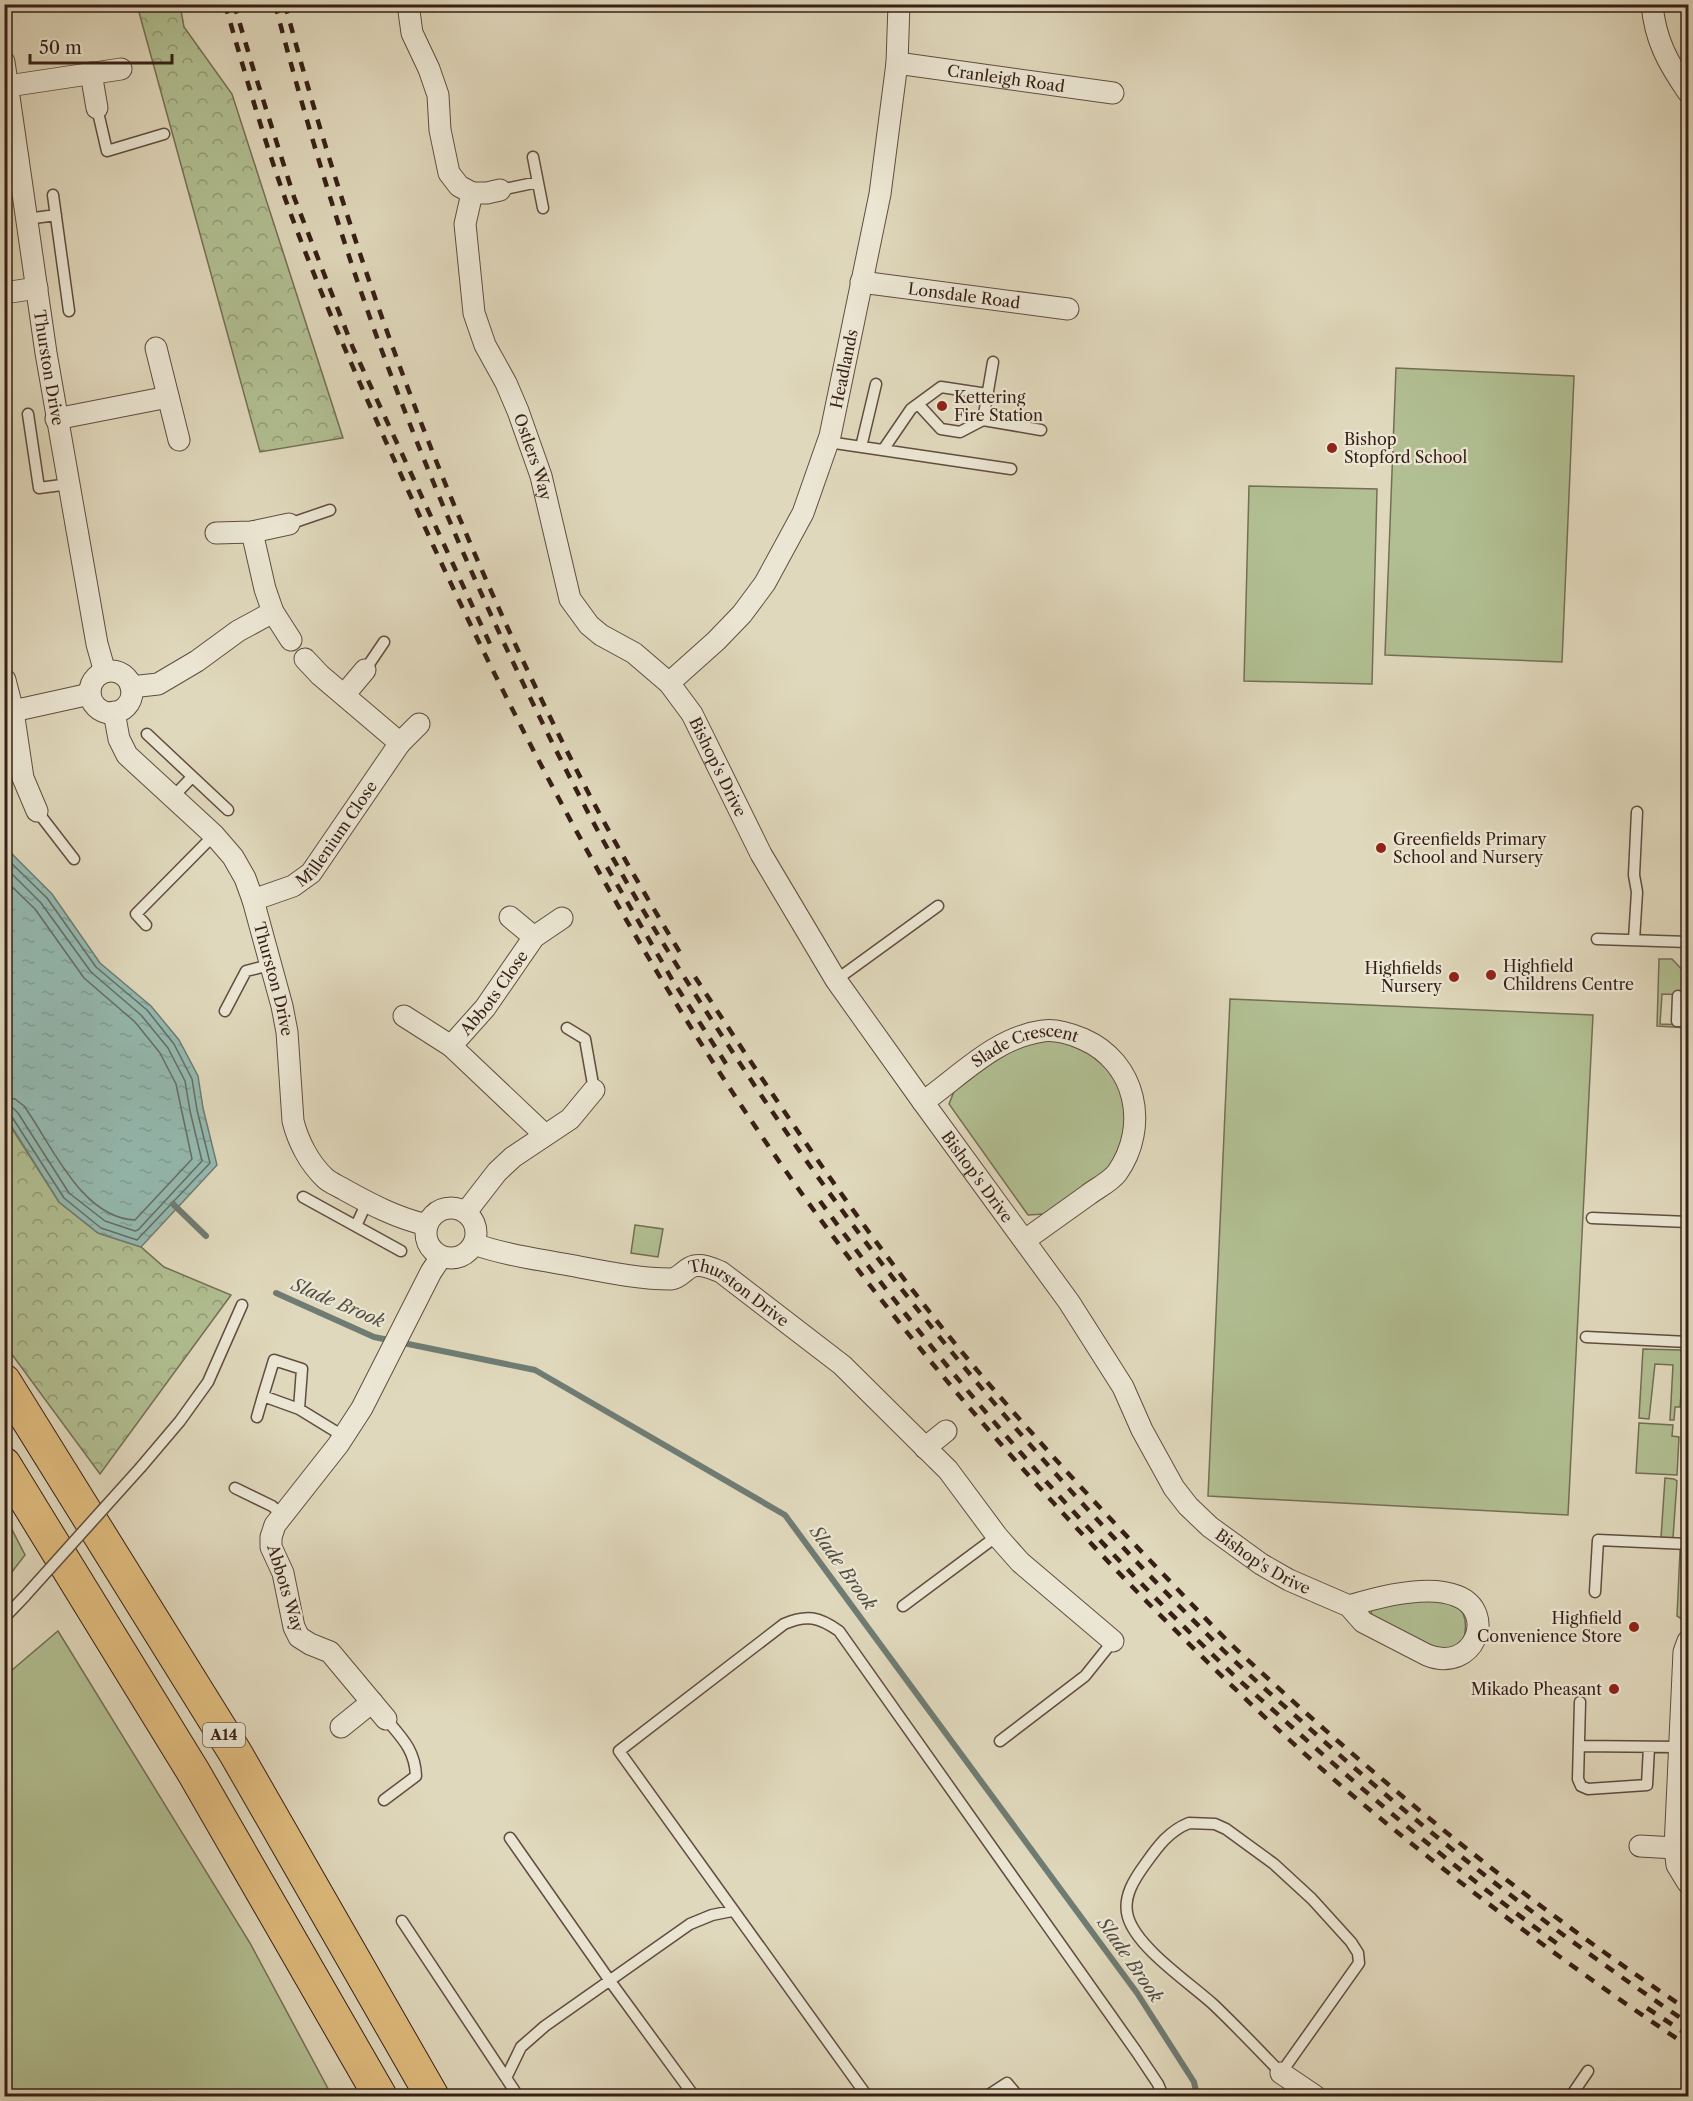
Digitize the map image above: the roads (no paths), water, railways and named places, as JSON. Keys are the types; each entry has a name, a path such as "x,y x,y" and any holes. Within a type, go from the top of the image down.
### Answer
{"highway":[{"name":"A14","path":"4,1381 236,1754 432,2097"},
{"name":"A14","path":"4,1464 194,1773 380,2097"}],"street":[{"path":"408,4 411,33 436,88 440,130 449,173 459,186 472,193 500,190"},
{"name":"Headlands","path":"669,683 742,614 765,583 803,513 828,442 880,194 897,63 899,4"},
{"path":"1652,4 1653,20 1668,63 1689,92"},
{"name":"Thurston Drive","path":"4,62 8,86 11,155 27,219 56,419 97,644 105,672"},
{"name":"Cranleigh Road","path":"897,63 1113,93"},
{"path":"8,86 122,69"},
{"path":"91,74 97,108"},
{"name":"Ostlers Way","path":"472,193 465,224 474,313 485,345 518,411 541,476 570,599 589,625 601,635 634,653 669,683"},
{"name":"Lonsdale Road","path":"861,282 1068,309"},
{"path":"4,293 37,288"},
{"path":"156,348 179,440"},
{"path":"56,419 168,397"},
{"path":"216,533 252,532 289,524"},
{"path":"252,532 265,589 273,612 291,640"},
{"path":"131,687 158,684 197,662 238,631 273,612"},
{"path":"304,659 400,744"},
{"path":"344,695 365,670"},
{"path":"105,672 120,673 129,681 131,687 132,696 129,702 124,708 114,712 105,712 98,708 90,694 93,681 105,672"},
{"path":"5,679 13,711 23,778 37,811"},
{"name":"Bishop's Drive","path":"669,683 692,714 761,854 836,980 1069,1302 1123,1387 1162,1468 1188,1506 1210,1527 1261,1564 1289,1580 1349,1606 1363,1622 1437,1659 1460,1656 1474,1641 1478,1630 1476,1612 1469,1602 1445,1592 1374,1598 1349,1606"},
{"path":"13,711 90,694"},
{"name":"Thurston Drive","path":"114,712 119,739 127,754 214,835 233,857 245,878 253,900 287,1032 292,1121 296,1135 310,1160 326,1179 367,1202 402,1219 427,1225"},
{"name":"Millenium Close","path":"253,900 292,886 310,873 400,744 419,724"},
{"name":"Abbots Close","path":"510,917 534,937"},
{"name":"Abbots Close","path":"451,1046 485,1008 534,937 562,918"},
{"name":"Abbots Close","path":"404,1017 451,1046 545,1135"},
{"name":"Slade Crescent","path":"923,1102 997,1047 1024,1035 1046,1030 1073,1035 1095,1044 1116,1062 1128,1084 1134,1106 1135,1126 1125,1158 1115,1175 1025,1240"},
{"path":"466,1212 497,1172 513,1157 570,1119 594,1090"},
{"path":"444,1209 459,1209 466,1212 476,1226 477,1234 474,1244 465,1254 450,1259 441,1257 430,1248 427,1240 427,1225 431,1218 444,1209"},
{"name":"Thurston Drive","path":"474,1244 504,1253 648,1278 674,1279 693,1266 706,1266 721,1272 842,1365 948,1470 997,1536 1020,1562 1113,1641"},
{"name":"Abbots Way","path":"386,1719 330,1652 299,1637 294,1627 283,1573 271,1547 271,1537 275,1525 362,1408 431,1272 441,1257"},
{"path":"925,1448 946,1431"},
{"path":"1689,1641 1684,1652 1675,1848 1677,1865 1689,1883"},
{"path":"341,1727 372,1702"},
{"path":"1640,1846 1675,1848"},
{"path":"1281,2073 1315,2097"}],"lane":[{"path":"97,108 107,151 164,134"},
{"path":"533,157 543,208"},
{"path":"500,190 538,182"},
{"path":"53,195 69,311"},
{"path":"27,219 56,215"},
{"path":"983,420 993,362"},
{"path":"861,447 876,384"},
{"path":"883,450 911,409 941,387 987,394"},
{"path":"918,404 941,429 960,432 983,420 1041,430"},
{"path":"28,414 39,488 69,484"},
{"path":"828,442 1011,469"},
{"path":"289,524 330,510"},
{"path":"365,670 384,642"},
{"path":"147,734 228,810"},
{"path":"172,798 192,777"},
{"path":"37,811 74,859"},
{"path":"1634,940 1637,892 1634,875 1637,812"},
{"path":"146,925 136,914 214,835"},
{"path":"836,980 938,906"},
{"path":"1597,939 1689,942"},
{"path":"225,1011 246,971 270,965"},
{"path":"1678,996 1677,1021 1689,1022"},
{"path":"567,1028 585,1039 594,1090"},
{"path":"303,1197 401,1251"},
{"path":"356,1226 367,1202"},
{"path":"1592,1218 1689,1222"},
{"path":"4,1618 180,1421 208,1382 242,1305"},
{"path":"1586,1336 1689,1342"},
{"path":"257,1417 274,1360 302,1369 299,1409"},
{"path":"263,1396 299,1409 343,1436"},
{"path":"235,1488 272,1506 283,1515"},
{"path":"903,1606 997,1536"},
{"path":"1596,1592 1598,1540 1689,1544"},
{"path":"867,2097 732,1911 620,1751 784,1624 795,1619 810,1617 824,1620 839,1631 1136,2051 1158,2084 1163,2097"},
{"path":"1000,1741 1085,1676 1113,1641"},
{"path":"1580,1702 1578,1779 1581,1786 1588,1789 1647,1785 1649,1747"},
{"name":"Abbots Way","path":"384,1800 416,1776 415,1762 407,1744 386,1719"},
{"path":"1579,1746 1678,1748"},
{"path":"1195,1823 1215,1824 1241,1839 1274,1864 1312,1899 1351,1942 1358,1953 1359,1963 1281,2073 1213,2004 1171,1969 1142,1940 1127,1916 1128,1893 1134,1880 1162,1842 1180,1827 1195,1823"},
{"path":"510,1838 694,2097"},
{"path":"506,2078 521,2047 544,2026 690,1924 712,1915 732,1911"},
{"path":"402,1921 518,2097"},
{"path":"1571,2097 1588,2071"},
{"path":"987,2097 1007,2083 1018,2097"}],"water":[{"path":"5,847 52,894 100,963 151,1006 179,1040 198,1076 217,1165 141,1247 98,1233 59,1202 5,1116"}],"waterway":[{"name":"Slade Brook","path":"173,1204 206,1236"},
{"name":"Slade Brook","path":"276,1293 374,1337 535,1370 785,1515 1137,1993 1194,2082 1197,2096"}],"railway":[{"path":"225,4 269,152 303,245 375,417 469,622 546,775 672,998 765,1141 809,1203 900,1324 997,1440 1099,1552 1253,1706 1331,1777 1438,1865 1561,1958 1688,2046"},
{"path":"234,4 294,197 353,348 490,644"},
{"path":"275,4 323,175 364,301 447,516 497,629 613,859 689,984 783,1127 898,1285 960,1362 1088,1509 1224,1651 1345,1760 1440,1840 1538,1916 1688,2023"},
{"path":"285,4 345,208 415,408 454,506 496,603 589,794 682,956"},
{"path":"607,867 673,981 730,1070"},
{"path":"695,977 835,1184 909,1286 988,1383 1119,1528 1235,1648 1398,1793 1511,1884 1688,2010"},
{"path":"820,1201 912,1322 1009,1439 1059,1496 1164,1607 1236,1678 1357,1784 1423,1840 1559,1945"},
{"path":"1647,2008 1688,2035"}],"place":[{"name":"Kettering Fire Station","path":"942,406"},
{"name":"Bishop Stopford School","path":"1332,448"},
{"name":"Greenfields Primary School and Nursery","path":"1381,848"},
{"name":"Highfield Childrens Centre","path":"1491,975"},
{"name":"Highfields Nursery","path":"1454,977"},
{"name":"Highfield Convenience Store","path":"1634,1627"},
{"name":"Mikado Pheasant","path":"1614,1689"}]}
